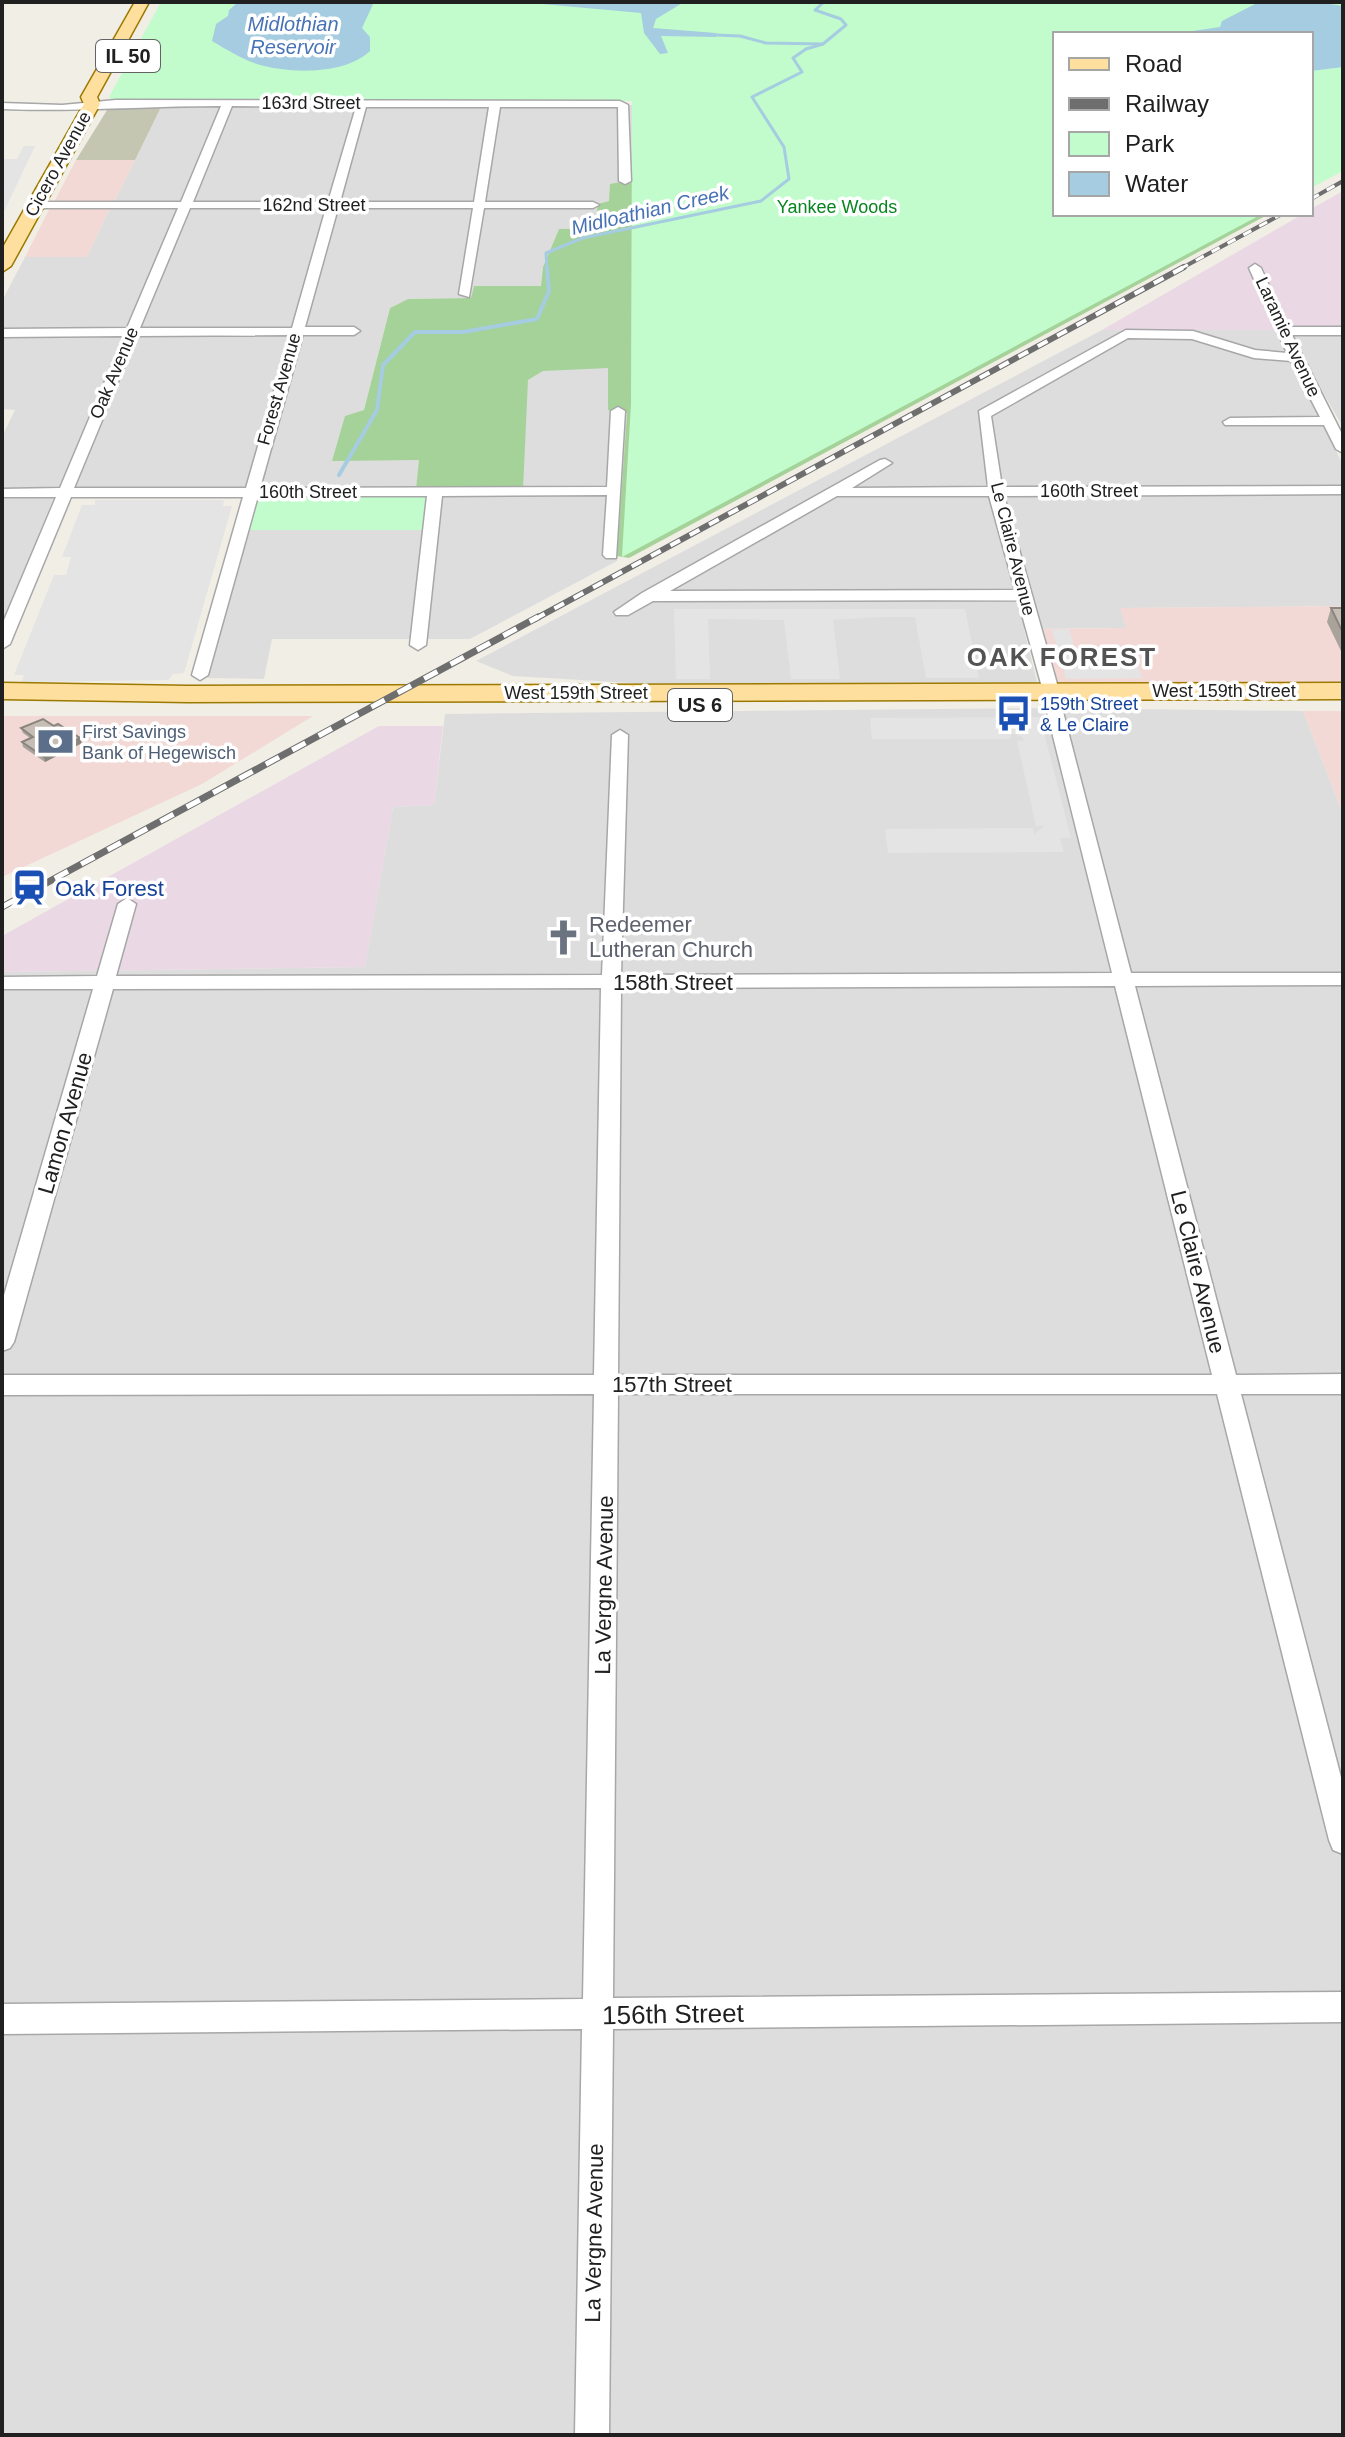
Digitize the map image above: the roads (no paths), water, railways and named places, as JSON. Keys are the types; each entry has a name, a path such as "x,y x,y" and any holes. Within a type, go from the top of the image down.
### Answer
{"main road":[{"name":"Cicero Avenue","path":"92,104 89,97 142,2"},
{"name":"Cicero Avenue","path":"2,266 92,104 105,97 158,2"},
{"name":"West 159th Street","path":"2,691 1052,698 1343,705"},
{"name":"West 159th Street","path":"2,708 1052,698 1343,691"}],"street":[{"name":"Oak Avenue","path":"2,644 228,103"},
{"name":"Forest Avenue","path":"200,675 362,103"},
{"path":"465,294 495,103"},
{"name":"163rd Street","path":"2,106 620,104 624,107 625,181"},
{"name":"162nd Street","path":"35,205 593,205"},
{"name":"Laramie Avenue","path":"1255,268 1296,358 1343,449"},
{"path":"2,333 354,331"},
{"path":"1284,331 1343,331"},
{"name":"Le Claire Avenue","path":"1296,358 1254,354 1193,335 1126,334 984,414 992,453 995,491 1052,698 1343,1840"},
{"path":"611,555 618,411"},
{"path":"1230,422 1328,421"},
{"path":"622,612 885,463"},
{"name":"160th Street","path":"834,492 1343,490"},
{"name":"160th Street","path":"2,493 614,491"},
{"path":"418,645 435,492"},
{"path":"647,596 1024,595"},
{"name":"La Vergne Avenue","path":"592,2435 611,982 620,735"},
{"name":"Lamon Avenue","path":"2,1342 127,904"},
{"name":"158th Street","path":"2,983 1343,979"},
{"name":"157th Street","path":"2,1385 1343,1384"},
{"name":"156th Street","path":"2,2019 1343,2007"}],"water":[{"name":"Midlothian Reservoir","path":"238,2 374,2 362,28 370,37 370,51 346,65 316,70 285,70 251,62 212,41 216,24 228,16 229,10"},
{"path":"520,2 684,2 656,19 653,28 716,33 716,37 661,36 668,53 660,54 644,33 641,13"},
{"path":"1259,2 1317,2 1343,6 1343,67 1313,71 1313,32 1186,32 1220,27 1222,21"}],"waterway":[{"name":"Midloathian Creek","path":"823,44 846,25 841,19 815,10 824,2"},
{"path":"716,35 740,36 766,43 823,44"},
{"name":"Midloathian Creek","path":"547,269 546,253 583,238 761,201 789,179 784,147 752,97 802,72 793,58 806,49 823,44"},
{"name":"Midloathian Creek","path":"339,475 377,410 383,365 415,332 463,332 537,319 549,291 547,267"}],"railway":[{"path":"1313,198 1343,181"},
{"path":"1180,269 1278,216"},
{"path":"535,619 1184,267"},
{"path":"2,907 538,617"}],"place":[{"name":"159th Street & Le Claire","path":"1014,714"},
{"name":"First Savings Bank of Hegewisch","path":"56,742"},
{"name":"Oak Forest","path":"29,888"},
{"name":"Redeemer Lutheran Church","path":"563,937"}],"district":[{"name":"OAK FOREST","path":"1062,657"}],"park label":[{"name":"Yankee Woods","path":"837,207"}]}
